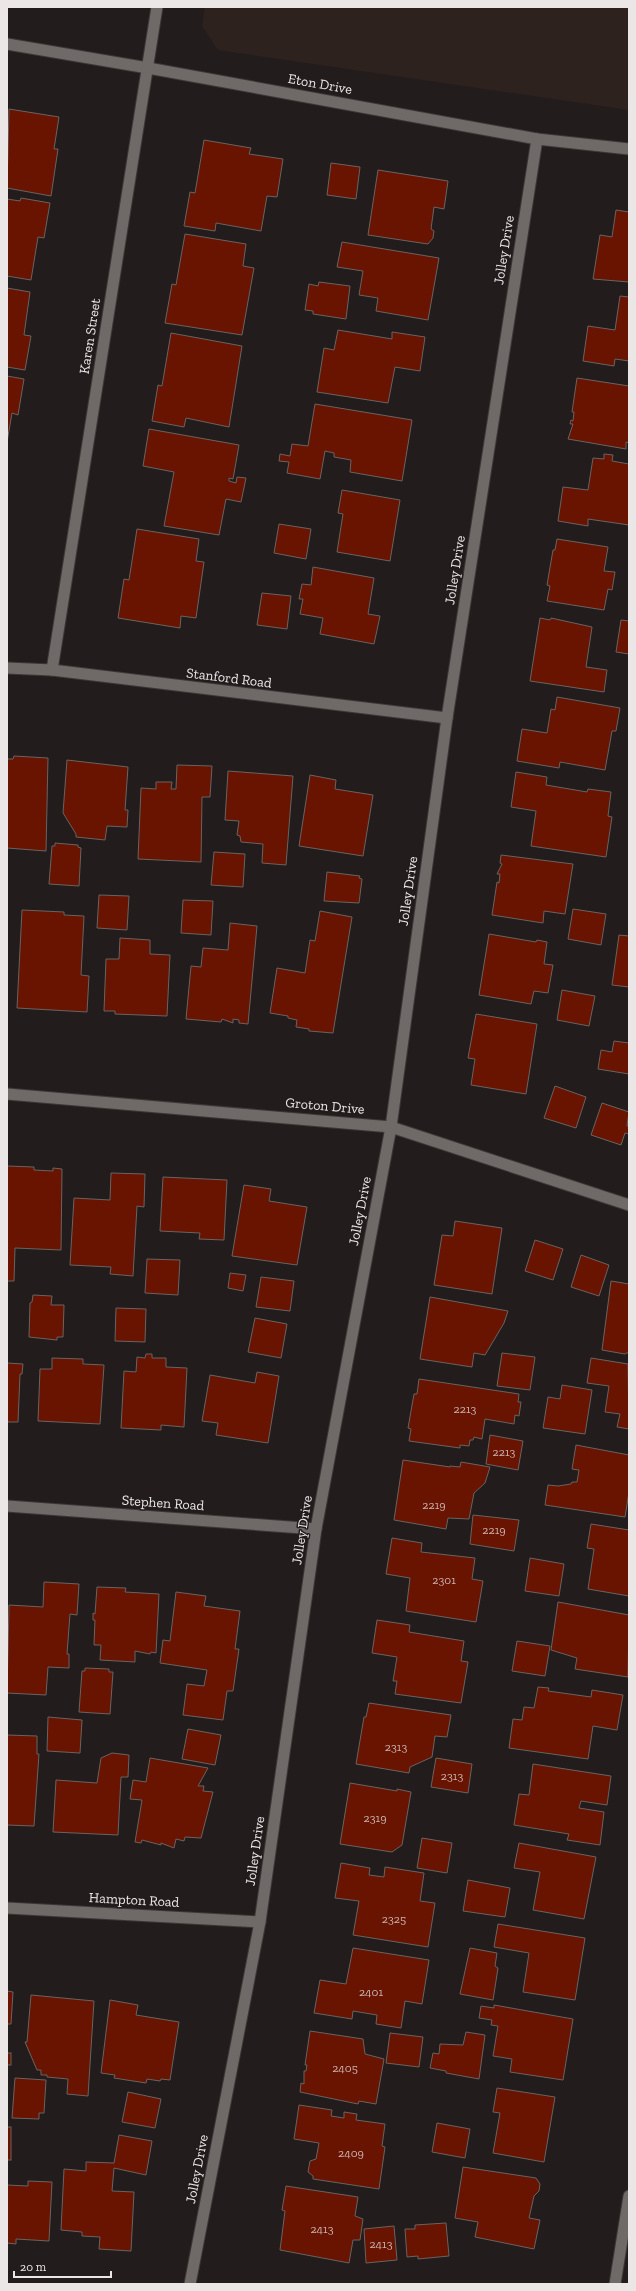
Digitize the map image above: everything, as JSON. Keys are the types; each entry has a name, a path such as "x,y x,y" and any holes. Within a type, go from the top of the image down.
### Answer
{"street":[{"name":"Karen Street","path":"52,670 158,7"},
{"name":"Eton Drive","path":"7,44 148,68 537,139 629,150"},
{"name":"Jolley Drive","path":"190,2284 260,1922 316,1529 391,1126 447,718 537,139"},
{"name":"Stanford Road","path":"7,668 52,670 447,718"},
{"name":"Groton Drive","path":"7,1094 391,1126 629,1205"},
{"name":"Stephen Road","path":"7,1506 316,1529"},
{"name":"Hampton Road","path":"7,1908 260,1922"},
{"path":"615,2284 629,2196"}],"shaded area":[{"path":"205,7 629,7 629,110 218,50 202,26"}],"building":[{"path":"9,109 59,117 54,149 58,149 51,196 7,188"},
{"path":"204,140 251,148 249,154 283,159 277,197 267,196 261,231 216,223 215,231 184,226 190,192 195,193"},
{"path":"331,163 360,167 356,199 327,195"},
{"path":"378,170 448,181 444,209 434,207 431,229 434,231 433,238 428,244 368,235"},
{"path":"21,198 50,203 44,238 38,237 31,280 7,276 7,199 20,201"},
{"path":"616,210 629,212 629,282 593,279 600,235 612,237"},
{"path":"185,234 246,244 243,266 254,268 242,335 165,323 172,284 176,285"},
{"path":"342,242 439,258 428,320 376,311 378,298 359,295 363,271 337,267"},
{"path":"319,282 350,286 346,319 313,314 313,311 305,310 309,284 318,286"},
{"path":"7,288 30,292 24,335 31,336 25,370 7,367"},
{"path":"620,296 629,297 629,361 615,359 614,366 583,361 588,326 615,330"},
{"path":"338,330 392,339 392,332 425,337 420,371 395,367 388,403 317,392 324,348 334,350"},
{"path":"171,333 242,346 229,427 186,418 184,427 152,421 158,385 162,386"},
{"path":"7,376 24,379 18,415 12,413 7,442"},
{"path":"577,378 629,386 629,443 626,442 626,449 568,439 573,424 570,424 571,420 573,421 574,412 572,412"},
{"path":"315,404 412,420 402,481 350,472 351,460 334,457 334,453 325,451 320,479 287,473 289,462 279,461 280,454 290,456 292,444 308,446"},
{"path":"149,429 239,445 233,479 229,478 229,481 236,483 237,477 246,478 241,502 226,499 219,535 164,526 174,472 143,466"},
{"path":"604,454 613,455 612,461 629,464 629,525 588,519 588,526 558,521 563,487 588,490 593,458 604,459"},
{"path":"342,490 400,500 390,561 337,552 343,514 338,513"},
{"path":"279,524 311,529 306,559 274,553"},
{"path":"137,529 199,539 196,561 204,562 196,618 181,616 180,628 118,618 124,579 129,580"},
{"path":"557,539 608,547 604,571 615,572 612,590 608,589 604,610 547,601 550,586 547,585 553,550 555,550"},
{"path":"313,567 374,578 368,614 380,616 374,644 320,634 323,618 300,614 303,599 299,599 302,584 311,585"},
{"path":"262,593 291,596 287,629 257,625"},
{"path":"540,618 550,620 551,618 592,627 586,667 607,670 604,692 530,681"},
{"path":"621,620 629,621 629,654 616,652"},
{"path":"557,697 620,708 616,731 612,731 605,770 560,762 559,768 517,761 522,729 547,733 551,709 555,710"},
{"path":"14,756 48,758 46,851 7,848 7,759 13,759"},
{"path":"67,760 128,767 125,810 128,810 127,827 107,826 105,840 76,837 76,834 63,813"},
{"path":"177,765 212,766 210,797 202,797 201,862 138,859 141,788 156,789 156,782 172,782 171,789 176,789"},
{"path":"228,771 293,776 286,865 262,863 263,844 241,842 240,836 237,835 239,821 225,820"},
{"path":"516,772 547,777 546,785 587,792 588,789 611,792 608,816 612,817 606,857 531,846 536,811 511,807"},
{"path":"310,775 336,780 335,789 373,795 363,856 299,846"},
{"path":"55,843 78,845 78,847 81,848 79,886 49,884 52,846 55,846"},
{"path":"214,852 245,854 243,887 211,885"},
{"path":"501,855 573,864 565,914 544,911 543,923 492,915 497,882 499,883 500,874 497,874 502,864 500,863"},
{"path":"327,872 360,876 359,878 362,879 359,903 324,901"},
{"path":"99,895 129,896 127,930 97,928"},
{"path":"183,900 213,901 211,935 181,933"},
{"path":"573,909 606,914 601,945 568,939"},
{"path":"22,910 64,912 64,915 84,916 81,975 89,976 87,1012 17,1008"},
{"path":"320,911 352,917 333,1033 309,1031 309,1029 296,1027 297,1020 288,1018 288,1016 270,1013 277,968 305,973 310,940 315,941"},
{"path":"230,923 257,926 248,1024 239,1023 239,1020 233,1019 233,1023 222,1019 221,1022 186,1019 191,966 201,967 203,948 228,950"},
{"path":"489,934 536,942 537,940 547,942 544,964 553,965 548,993 534,991 531,1004 479,995"},
{"path":"619,935 629,936 629,987 612,985"},
{"path":"120,938 150,940 150,954 170,955 167,1016 115,1014 115,1011 104,1011 106,959 119,959"},
{"path":"562,990 595,996 589,1026 557,1020"},
{"path":"476,1014 537,1024 526,1094 471,1085 475,1059 468,1058"},
{"path":"614,1041 629,1043 629,1074 598,1069 601,1050 612,1052"},
{"path":"555,1086 586,1097 576,1128 544,1118"},
{"path":"602,1103 629,1112 627,1126 629,1126 629,1134 625,1133 621,1145 591,1135"},
{"path":"7,1166 34,1167 34,1170 53,1171 53,1168 62,1169 61,1250 15,1248 14,1281 7,1281"},
{"path":"111,1173 145,1174 144,1207 137,1206 133,1276 110,1274 111,1267 70,1265 74,1198 110,1200"},
{"path":"163,1177 227,1180 224,1240 199,1239 200,1233 160,1231"},
{"path":"244,1185 271,1189 269,1201 307,1207 297,1265 232,1256"},
{"path":"455,1221 502,1228 492,1294 434,1285 442,1235 453,1236"},
{"path":"535,1240 563,1249 553,1280 525,1271"},
{"path":"581,1255 609,1265 599,1296 571,1287"},
{"path":"147,1259 180,1260 178,1295 145,1293"},
{"path":"230,1273 246,1275 243,1291 228,1288"},
{"path":"261,1277 294,1281 290,1311 256,1307"},
{"path":"611,1281 629,1284 629,1352 625,1354 602,1350"},
{"path":"33,1295 52,1296 51,1305 64,1305 63,1337 57,1337 57,1340 29,1337 30,1303 32,1302"},
{"path":"430,1297 508,1311 504,1323 485,1355 474,1353 472,1367 420,1359"},
{"path":"116,1308 146,1309 145,1342 115,1341"},
{"path":"255,1318 287,1324 281,1358 248,1352"},
{"path":"502,1353 535,1357 530,1390 497,1386"},
{"path":"146,1354 152,1354 152,1358 166,1358 166,1367 187,1368 184,1427 161,1425 161,1430 121,1428 124,1371 136,1372 137,1357 145,1358"},
{"path":"52,1358 83,1359 83,1364 104,1365 100,1424 38,1421 40,1369 52,1369"},
{"path":"591,1358 628,1364 629,1429 617,1427 620,1414 605,1412 609,1386 587,1383"},
{"path":"7,1363 23,1364 22,1374 20,1374 18,1422 8,1422 7,1418"},
{"path":"257,1372 279,1376 268,1443 216,1435 218,1423 202,1421 210,1375 255,1383"},
{"path":"419,1379 519,1394 518,1402 521,1402 519,1416 515,1415 514,1424 485,1419 482,1439 474,1437 473,1440 470,1440 469,1446 460,1445 460,1448 409,1441 411,1429 408,1428 414,1394 417,1394"},
{"path":"562,1385 592,1390 585,1434 543,1428 548,1397 560,1399"},
{"path":"490,1435 523,1441 518,1470 486,1464"},
{"path":"576,1445 629,1455 629,1492 625,1517 545,1505 548,1485 558,1486 577,1482 579,1470 572,1469"},
{"path":"403,1460 450,1467 460,1467 461,1462 490,1467 485,1483 474,1493 469,1519 448,1518 446,1529 394,1520"},
{"path":"473,1515 519,1520 514,1551 470,1544"},
{"path":"591,1524 629,1530 629,1596 588,1589 594,1549 587,1548"},
{"path":"392,1538 422,1543 421,1552 475,1558 472,1579 483,1581 476,1622 406,1611 410,1578 386,1574"},
{"path":"530,1558 564,1564 559,1596 525,1591"},
{"path":"44,1582 79,1584 77,1615 70,1614 67,1654 69,1654 69,1668 48,1667 46,1695 7,1693 9,1605 43,1607"},
{"path":"97,1587 126,1588 125,1592 159,1594 156,1653 151,1652 150,1654 135,1651 135,1662 100,1660 101,1645 94,1645 95,1620 93,1620 93,1613 95,1614"},
{"path":"176,1592 206,1596 204,1606 240,1611 235,1649 239,1649 233,1691 227,1691 223,1720 183,1715 187,1684 204,1686 207,1670 160,1663 163,1640 170,1641"},
{"path":"558,1602 629,1615 628,1677 575,1669 577,1658 551,1650"},
{"path":"377,1620 410,1625 409,1632 464,1641 461,1661 468,1662 461,1703 395,1694 397,1681 393,1681 397,1657 372,1653"},
{"path":"517,1641 550,1646 545,1676 512,1671"},
{"path":"85,1668 109,1669 109,1672 113,1672 110,1714 79,1712 82,1671 85,1671"},
{"path":"538,1687 549,1688 548,1691 591,1697 592,1690 623,1695 617,1730 593,1726 588,1759 509,1748 513,1719 522,1720 524,1707 534,1708"},
{"path":"369,1703 451,1715 447,1737 435,1736 432,1757 410,1767 409,1773 356,1764 364,1717 366,1717"},
{"path":"48,1717 82,1720 80,1753 47,1751"},
{"path":"188,1729 221,1735 215,1765 182,1759"},
{"path":"7,1735 37,1736 37,1754 39,1754 34,1826 7,1825"},
{"path":"112,1753 129,1755 128,1777 121,1777 118,1835 53,1832 56,1780 97,1783 101,1758"},
{"path":"150,1758 208,1768 198,1786 204,1786 203,1791 213,1792 201,1838 185,1837 184,1841 176,1839 174,1848 161,1843 161,1845 142,1840 141,1843 135,1842 142,1800 130,1799 133,1780 146,1782"},
{"path":"436,1758 472,1764 468,1793 431,1787"},
{"path":"533,1764 611,1776 607,1805 581,1801 579,1808 604,1812 600,1845 567,1840 569,1834 514,1825 519,1794 529,1795"},
{"path":"350,1783 411,1792 402,1845 392,1852 340,1844"},
{"path":"422,1838 452,1843 447,1873 417,1868"},
{"path":"519,1843 596,1857 584,1919 533,1910 540,1872 514,1868"},
{"path":"341,1863 370,1868 369,1875 384,1877 385,1867 424,1873 420,1901 435,1903 428,1947 353,1935 359,1901 335,1898"},
{"path":"468,1880 510,1888 505,1917 463,1911"},
{"path":"498,1924 585,1938 575,2000 523,1992 529,1953 494,1947"},
{"path":"353,1948 429,1960 422,2004 405,2001 401,2028 376,2024 377,2015 353,2011 352,2019 314,2013 320,1980 346,1984"},
{"path":"470,1948 497,1953 495,1966 498,1968 493,2000 460,1994"},
{"path":"7,1991 13,1992 11,2024 7,2024"},
{"path":"31,1995 94,2001 88,2096 67,2094 68,2079 47,2077 47,2075 41,2075 41,2070 37,2070 25,2042 27,2042"},
{"path":"110,2000 138,2005 136,2015 179,2022 170,2080 161,2079 160,2081 147,2079 146,2083 114,2078 115,2075 101,2073"},
{"path":"494,2005 573,2019 563,2080 510,2072 512,2059 493,2056 498,2026 491,2025 492,2020 479,2018 481,2006 494,2008"},
{"path":"310,2031 363,2039 365,2054 384,2059 376,2104 359,2101 358,2104 300,2092 301,2083 304,2084 304,2071 306,2071 307,2065 305,2065"},
{"path":"466,2032 485,2035 479,2079 446,2073 446,2071 430,2068 433,2053 439,2054 440,2044 463,2045"},
{"path":"390,2033 423,2037 419,2067 386,2063"},
{"path":"7,2053 11,2053 11,2065 7,2065"},
{"path":"15,2078 46,2080 44,2113 39,2113 39,2119 12,2118"},
{"path":"497,2088 555,2097 544,2162 493,2153 500,2113 493,2112"},
{"path":"128,2092 161,2099 155,2128 122,2122"},
{"path":"299,2105 332,2110 331,2116 344,2118 344,2112 357,2114 356,2120 385,2124 382,2146 385,2147 379,2189 313,2179 313,2176 308,2172 310,2161 316,2159 319,2143 294,2139"},
{"path":"437,2123 470,2129 465,2158 432,2152"},
{"path":"7,2127 11,2127 11,2160 7,2160"},
{"path":"119,2135 152,2141 146,2175 114,2168 112,2191 134,2192 131,2251 99,2249 100,2237 82,2236 82,2232 61,2230 64,2169 86,2171 86,2162 114,2163"},
{"path":"463,2167 536,2178 540,2184 539,2191 534,2196 529,2218 540,2220 534,2249 475,2237 478,2222 455,2218"},
{"path":"28,2181 52,2182 49,2241 16,2239 16,2244 7,2243 7,2185 28,2186"},
{"path":"286,2186 358,2197 355,2216 363,2219 360,2240 353,2240 349,2263 280,2250 285,2211 282,2210"},
{"path":"446,2223 449,2256 418,2259 418,2256 407,2257 405,2229 415,2229 415,2225"},
{"path":"394,2226 397,2260 366,2263 364,2229"}]}
